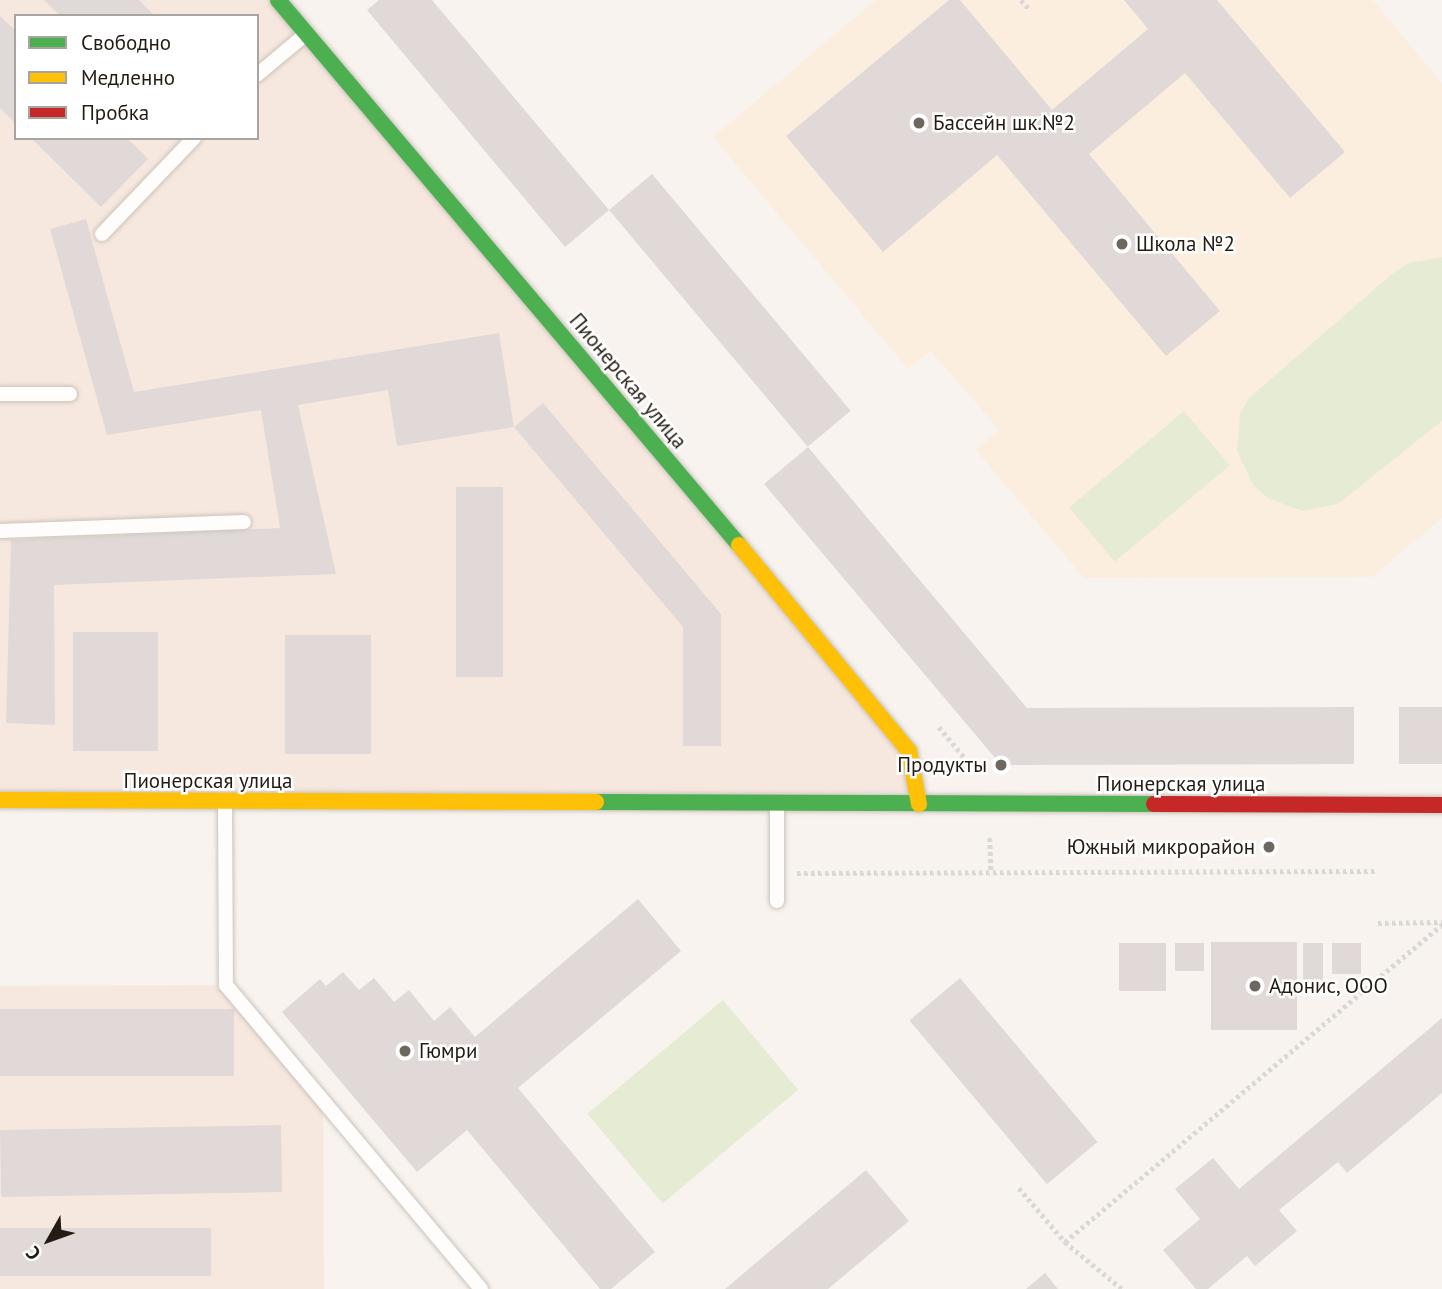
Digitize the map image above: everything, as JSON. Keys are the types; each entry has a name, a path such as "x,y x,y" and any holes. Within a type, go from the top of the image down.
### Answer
{"street":[{"name":"Пионерская улица","path":"278,0 887,720 909,751 919,804"},
{"name":"Пионерская улица","path":"0,800 1442,805"}],"lane":[{"path":"259,73 307,33"},
{"path":"102,234 192,140"},
{"path":"0,394 70,394"},
{"path":"0,531 244,522"},
{"path":"225,802 226,985 481,1289"},
{"path":"777,803 777,901"}],"path":[{"path":"1021,0 1029,9"},
{"path":"777,873 1377,872"},
{"path":"1378,923 1442,924"},
{"path":"1065,1242 1442,924"},
{"path":"1019,1188 1065,1242 1122,1289"}],"shaded area":[{"path":"0,0 278,0 887,720 919,792 0,800"},
{"name":"Школа №2","path":"876,0 1373,0 1442,83 1442,518 1372,577 1084,578 976,450 999,430 931,351 908,369 713,137"},
{"path":"226,985 323,1100 324,1289 0,1289 0,986"}],"green space":[{"path":"1442,257 1442,421 1338,504 1302,511 1267,498 1253,485 1237,451 1240,414 1249,398 1393,273 1409,263"},
{"path":"1184,411 1230,465 1115,562 1069,507"},
{"path":"723,1000 798,1090 663,1203 587,1114"}],"building":[{"path":"44,0 139,0 153,14 58,14"},
{"path":"379,0 432,0 609,210 565,247 367,10"},
{"path":"949,0 960,0 1052,110 1148,29 1124,0 1217,0 1345,152 1290,198 1185,73 1089,154 1220,311 1166,356 997,155 883,252 786,136"},
{"path":"0,16 14,29 14,122 0,108"},
{"path":"33,140 129,140 148,159 101,207"},
{"path":"652,174 851,411 808,447 609,210"},
{"path":"86,219 134,392 499,333 514,427 397,446 388,390 298,405 336,574 54,585 55,725 6,723 11,540 280,528 261,410 107,435 50,229"},
{"path":"543,403 721,614 721,746 683,746 683,627 514,427"},
{"path":"808,447 1027,708 1354,707 1354,764 1001,765 764,484"},
{"path":"456,487 503,487 503,677 456,677"},
{"path":"73,632 158,632 158,751 73,751"},
{"path":"285,635 371,635 371,754 285,754"},
{"path":"1399,707 1442,707 1442,764 1399,764"},
{"path":"638,899 681,951 518,1088 655,1252 611,1289 600,1289 467,1130 417,1172 282,1012 320,979 326,986 343,972 359,990 374,978 394,1002 409,990 434,1021 450,1007 475,1037"},
{"name":"Адонис, ООО","path":"1211,942 1297,942 1297,1030 1211,1030"},
{"path":"1119,943 1166,943 1166,991 1119,991"},
{"path":"1175,943 1204,943 1204,971 1175,971"},
{"path":"1303,943 1323,943 1323,991 1303,991"},
{"path":"1332,943 1361,943 1361,974 1332,974"},
{"path":"960,978 1098,1142 1047,1184 909,1020"},
{"path":"0,1009 234,1009 234,1076 0,1076"},
{"path":"1442,1018 1442,1093 1347,1173 1338,1162 1279,1210 1297,1231 1255,1266 1247,1256 1208,1289 1196,1289 1163,1250 1200,1219 1175,1189 1213,1158 1239,1189"},
{"path":"281,1125 282,1192 1,1197 0,1130"},
{"path":"866,1170 909,1221 828,1289 725,1289"},
{"path":"0,1228 211,1228 211,1276 0,1276"},
{"path":"1045,1273 1058,1289 1026,1289"}],"traffic: fast":[{"path":"278,0 739,545"},
{"path":"596,802 1154,804"}],"traffic: slow":[{"path":"739,545 909,751 919,804"},
{"path":"0,800 596,802"}],"traffic: jam":[{"path":"1154,804 1442,805"}],"place":[{"name":"Бассейн шк.№2","path":"919,123"},
{"name":"Школа №2","path":"1122,244"},
{"name":"Продукты","path":"1001,765"},
{"name":"Южный микрорайон","path":"1269,847"},
{"name":"Адонис, ООО","path":"1255,986"},
{"name":"Гюмри","path":"405,1051"}]}
